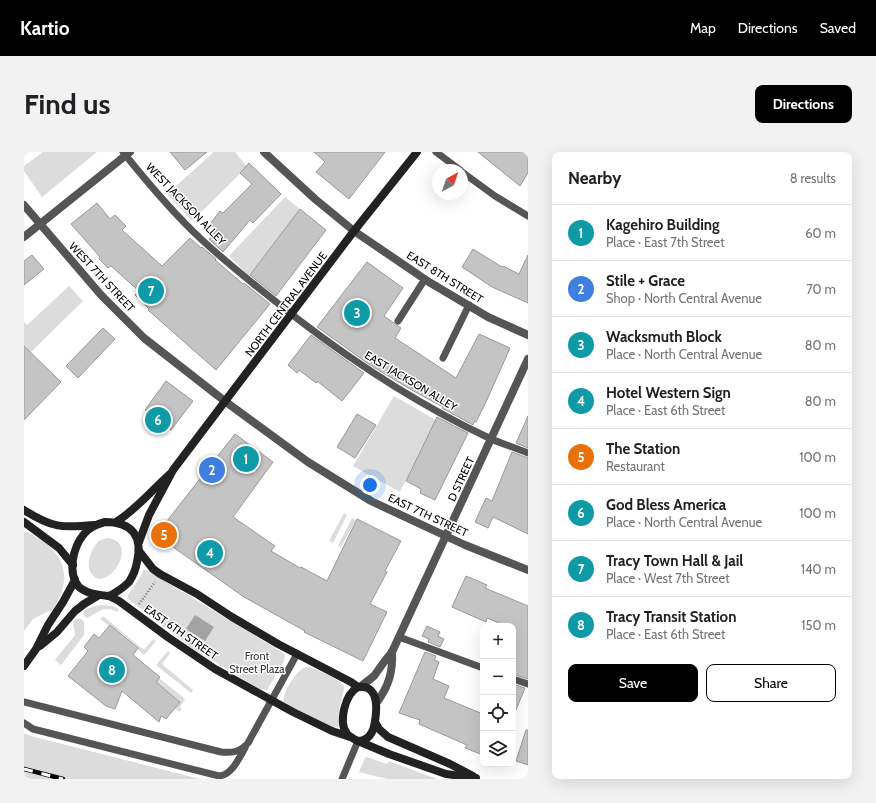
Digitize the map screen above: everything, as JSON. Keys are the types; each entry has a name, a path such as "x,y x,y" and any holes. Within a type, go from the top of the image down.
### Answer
{"street":[{"name":"EAST 8TH STREET","path":"264,152 315,199 354,231 424,279 488,316 528,335"},
{"name":"NORTH CENTRAL AVENUE","path":"116,522 137,506 173,470 354,231 417,152"},
{"path":"24,237 126,153"},
{"name":"WEST 7TH STREET","path":"24,205 101,295 144,338 226,402"},
{"name":"D STREET","path":"359,687 374,676 392,652 528,359"},
{"name":"EAST 7TH STREET","path":"226,402 314,466 371,501 465,545 528,570"},
{"name":"NORTH CENTRAL AVENUE","path":"139,542 149,515 173,470"},
{"path":"24,510 40,520 58,526 68,527 116,522 126,526 133,532 139,542 136,566 129,581 118,592 109,596 90,593 80,587 75,580 73,565 75,549 84,534 95,525"},
{"path":"24,522 59,548 73,565"},
{"path":"139,551 149,565 160,574 197,594 254,630 297,654 359,687 365,688 372,692 377,702 373,731 369,737 358,741"},
{"path":"24,666 36,649 48,625 75,580"},
{"path":"36,649 56,632 75,611 99,595"},
{"name":"EAST 6TH STREET","path":"109,596 119,601 169,638 215,669 272,701 332,731 350,737"},
{"name":"D STREET","path":"377,702 382,695 393,666 392,652"},
{"path":"359,687 351,692 344,708 345,730 350,737 389,754 446,774 478,778"},
{"path":"375,722 379,729 388,737 455,766 478,778"}],"lane":[{"path":"436,152 452,164"},
{"name":"WEST JACKSON ALLEY","path":"126,153 147,182 201,239 272,300 292,314"},
{"path":"468,176 495,196 528,216"},
{"path":"398,321 424,279"},
{"path":"443,358 469,305"},
{"name":"EAST JACKSON ALLEY","path":"292,314 344,353 400,390 492,439 528,453"},
{"path":"399,637 480,667"},
{"path":"24,723 33,729 219,776 224,775 230,771 248,743 297,654"},
{"path":"516,680 528,684"},
{"path":"24,702 221,752 236,752 243,749 248,743"},
{"path":"342,779 358,741"}],"path":[{"path":"137,605 157,578"}],"green space":[{"path":"43,152 97,152 42,197 24,171 24,166"},
{"path":"214,152 235,152 247,167 192,221 167,194"},
{"path":"285,197 300,209 249,276 229,256"},
{"path":"69,286 83,301 30,353 24,350 24,322 27,325"},
{"path":"394,396 436,420 400,492 353,466"},
{"path":"344,513 347,515 333,543 329,541"},
{"path":"352,518 356,520 341,547 338,546"},
{"path":"28,532 46,543 57,556 62,563 64,580 60,596 51,612 49,611 33,619 24,631 24,533"},
{"path":"108,538 118,542 122,549 121,557 118,566 111,573 104,578 97,578 89,569 90,556 94,547 99,541"},
{"name":"Front Street Plaza","path":"145,569 283,653 285,655 284,661 267,690 260,689 193,649 127,598"},
{"path":"94,606 113,606 119,609 117,612 111,609 103,609 87,618 84,616 83,611"},
{"path":"103,616 144,650 153,639 156,641 144,655 137,649 138,647 111,625 109,626 100,619"},
{"path":"75,619 81,619 84,622 84,635 61,665 55,660 75,635 73,623"},
{"path":"168,651 170,653 162,664 193,690 191,693 156,665"},
{"path":"306,667 327,674 338,680 344,686 339,710 338,727 333,727 289,706 284,702 285,693 291,682 298,672"},
{"path":"159,678 185,699 180,707 182,709 179,712 175,708 180,701 156,682"},
{"path":"24,733 31,736 200,779 24,779"},
{"path":"367,757 387,764 389,761 437,779 387,779 359,772 365,758"}],"shaded area":[{"path":"195,615 214,627 205,641 186,629"}],"building":[{"path":"170,152 207,152 185,170"},
{"path":"314,152 385,152 349,199 316,172 325,162"},
{"path":"478,152 528,152 528,173 520,186"},
{"path":"249,163 281,194 253,223 250,220 223,252 209,239 217,230 210,224 220,211 223,213 252,184 240,173"},
{"path":"97,203 110,219 115,215 126,226 122,230 162,266 190,238 243,284 244,283 270,304 216,370 148,310 149,309 135,295 139,291 111,266 108,268 71,224"},
{"path":"300,209 326,230 276,296 250,275"},
{"path":"473,249 502,267 503,266 519,274 528,255 528,303 492,287 462,267"},
{"path":"32,255 44,269 24,285 24,261"},
{"path":"367,262 403,288 384,316 401,328 395,338 456,378 479,334 510,348 486,402 473,425 370,365 317,327"},
{"path":"103,328 115,339 78,378 66,366"},
{"path":"311,335 364,373 342,401 317,381 316,383 299,370 297,373 288,365"},
{"path":"24,346 61,382 24,420"},
{"path":"166,381 193,401 171,430 145,410"},
{"path":"357,414 376,425 355,458 337,447"},
{"path":"528,416 528,448 516,443"},
{"path":"437,417 468,433 435,500 420,493 421,489 406,481"},
{"path":"235,434 273,462 233,517 275,546 271,551 300,568 301,567 327,581 357,519 401,541 370,604 387,612 363,661 304,632 305,631 244,597 156,535"},
{"path":"512,452 528,458 528,534 493,517 488,528 475,522 486,498 492,501"},
{"path":"466,576 487,585 485,588 528,606 528,679 516,675 516,623 499,623 487,618 486,622 452,607"},
{"path":"110,625 138,648 133,655 160,677 156,682 180,702 166,719 161,716 159,722 122,691 115,709 106,706 68,676 88,651 84,647 94,634 99,638"},
{"path":"427,626 440,632 438,636 444,639 440,647 428,642 429,639 422,636"},
{"path":"425,652 436,656 434,660 439,662 433,679 449,686 444,698 480,713 480,754 465,748 467,745 419,724 420,720 399,713"},
{"path":"516,685 525,688 516,710"},
{"path":"526,730 528,730 528,765 516,761"}],"railway":[{"path":"24,769 63,779"}],"place":[{"name":"Tracy Town Hall & Jail","path":"151,291"},
{"name":"Wacksmuth Block","path":"357,313"},
{"name":"God Bless America","path":"158,420"},
{"name":"Kagehiro Building","path":"246,459"},
{"name":"Stile + Grace","path":"212,470"},
{"name":"The Station","path":"164,535"},
{"name":"Hotel Western Sign","path":"210,553"},
{"name":"Tracy Transit Station","path":"112,670"}]}
